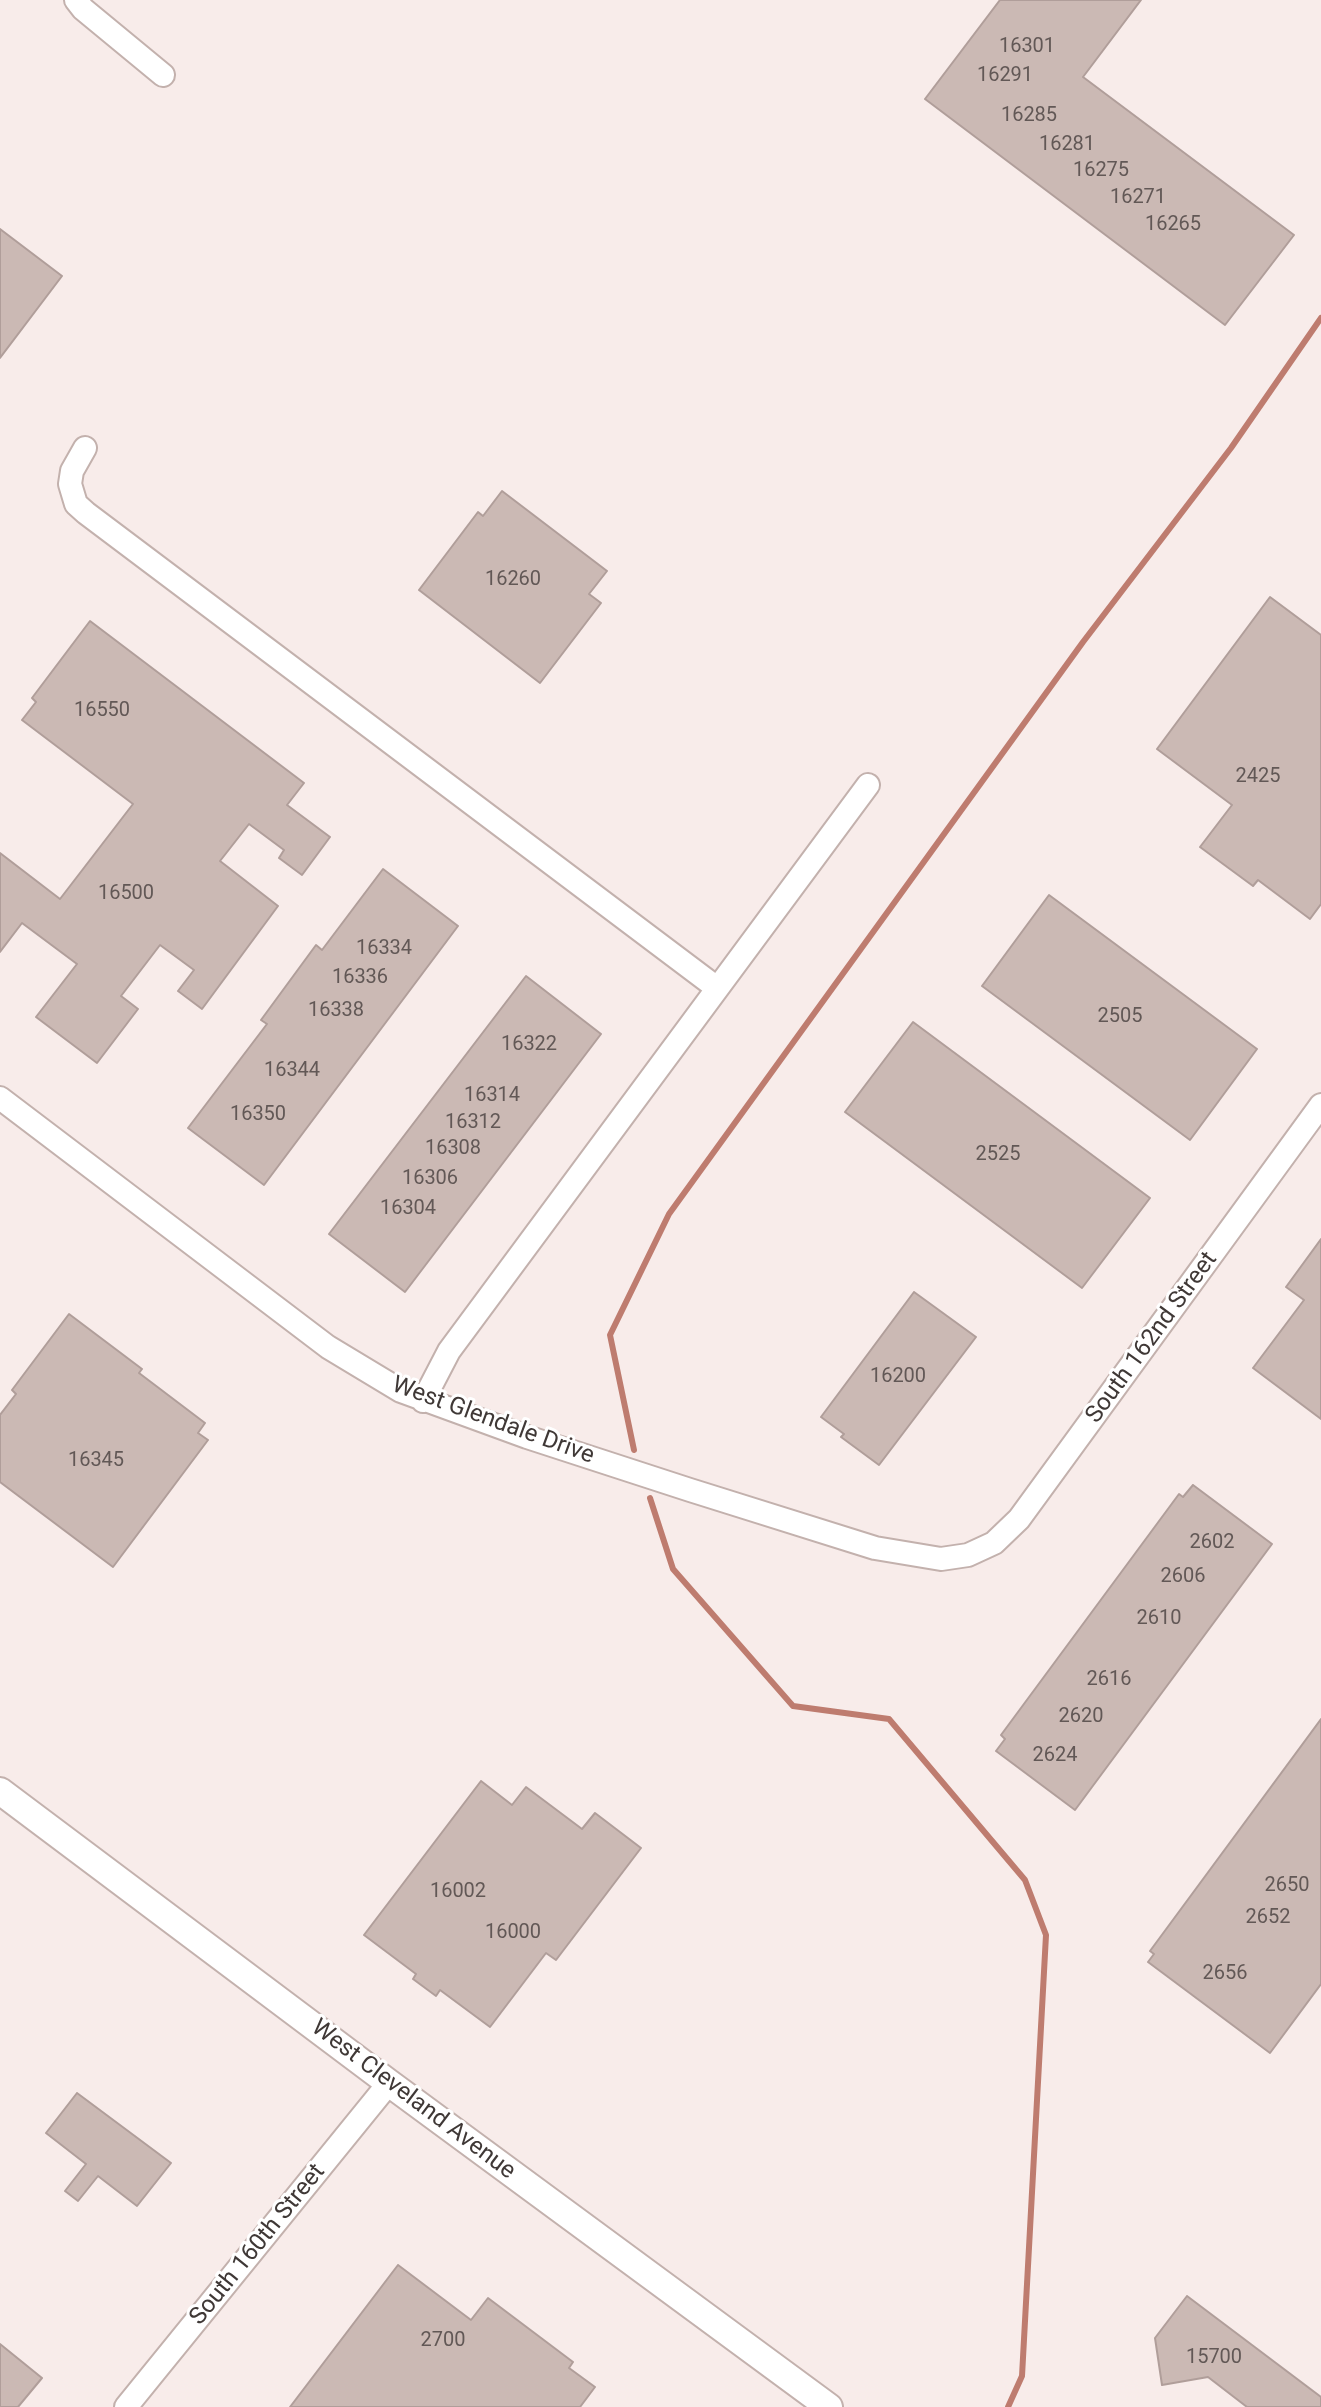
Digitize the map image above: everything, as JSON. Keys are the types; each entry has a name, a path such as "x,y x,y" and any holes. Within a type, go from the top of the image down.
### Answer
{"main road":[{"name":"West Cleveland Avenue","path":"0,1791 829,2407"}],"street":[{"path":"76,0 163,75"},
{"path":"85,448 72,471 70,484 76,504 86,513 717,988"},
{"path":"423,1401 449,1351 868,785"},
{"name":"West Glendale Drive","path":"0,1098 328,1347 401,1391 618,1467 875,1548 941,1559 968,1555"},
{"name":"South 162nd Street","path":"968,1555 994,1543 1019,1519 1321,1105"},
{"name":"South 160th Street","path":"126,2407 389,2083"}],"shaded area":[{"path":"0,0 1321,0 1321,2407 0,2407"}],"building":[{"path":"1000,0 1141,0 1083,77 1294,235 1225,325 925,99"},
{"path":"0,229 62,276 0,358"},
{"path":"502,491 607,571 589,594 601,603 540,683 419,590 478,512 483,516"},
{"path":"1270,597 1321,635 1321,904 1310,919 1258,880 1253,886 1200,847 1232,805 1157,749"},
{"path":"90,621 304,783 287,805 330,837 302,875 279,858 284,850 249,824 220,861 278,906 202,1009 178,991 194,970 160,945 121,996 138,1009 97,1063 36,1017 77,964 22,923 0,952 0,853 60,899 133,804 22,720 36,702 32,698"},
{"path":"383,869 458,926 264,1185 188,1128 267,1024 261,1020 316,945 322,950"},
{"path":"1049,895 1257,1049 1190,1140 982,986"},
{"path":"526,976 601,1034 405,1292 329,1234"},
{"path":"913,1022 1150,1198 1082,1288 845,1112"},
{"path":"1321,1239 1321,1419 1253,1368 1304,1300 1286,1287"},
{"path":"914,1292 976,1337 879,1465 841,1437 844,1434 821,1417"},
{"path":"69,1314 142,1369 139,1373 205,1423 198,1433 208,1440 113,1567 0,1482 0,1415 16,1394 12,1390"},
{"path":"1193,1485 1272,1544 1075,1810 996,1751 1005,1739 1001,1735 1179,1494 1183,1497"},
{"path":"1321,1719 1321,1984 1270,2053 1148,1962 1154,1954 1150,1951"},
{"path":"481,1781 512,1805 526,1787 582,1829 595,1813 641,1848 556,1960 546,1953 490,2027 440,1990 436,1996 413,1979 416,1974 364,1935"},
{"path":"77,2093 171,2163 137,2206 98,2176 78,2201 65,2191 86,2164 46,2133"},
{"path":"398,2265 471,2320 488,2298 573,2362 569,2368 595,2387 580,2407 290,2407"},
{"path":"1187,2296 1321,2397 1321,2407 1247,2407 1208,2377 1162,2385 1155,2338"},
{"path":"0,2344 42,2378 18,2407 0,2407"}],"waterway":[{"path":"634,1450 610,1335 669,1214 1083,642 1231,448 1321,318"},
{"path":"650,1498 673,1569 793,1706 889,1719 1025,1880 1046,1935 1022,2376 1008,2407"}]}
